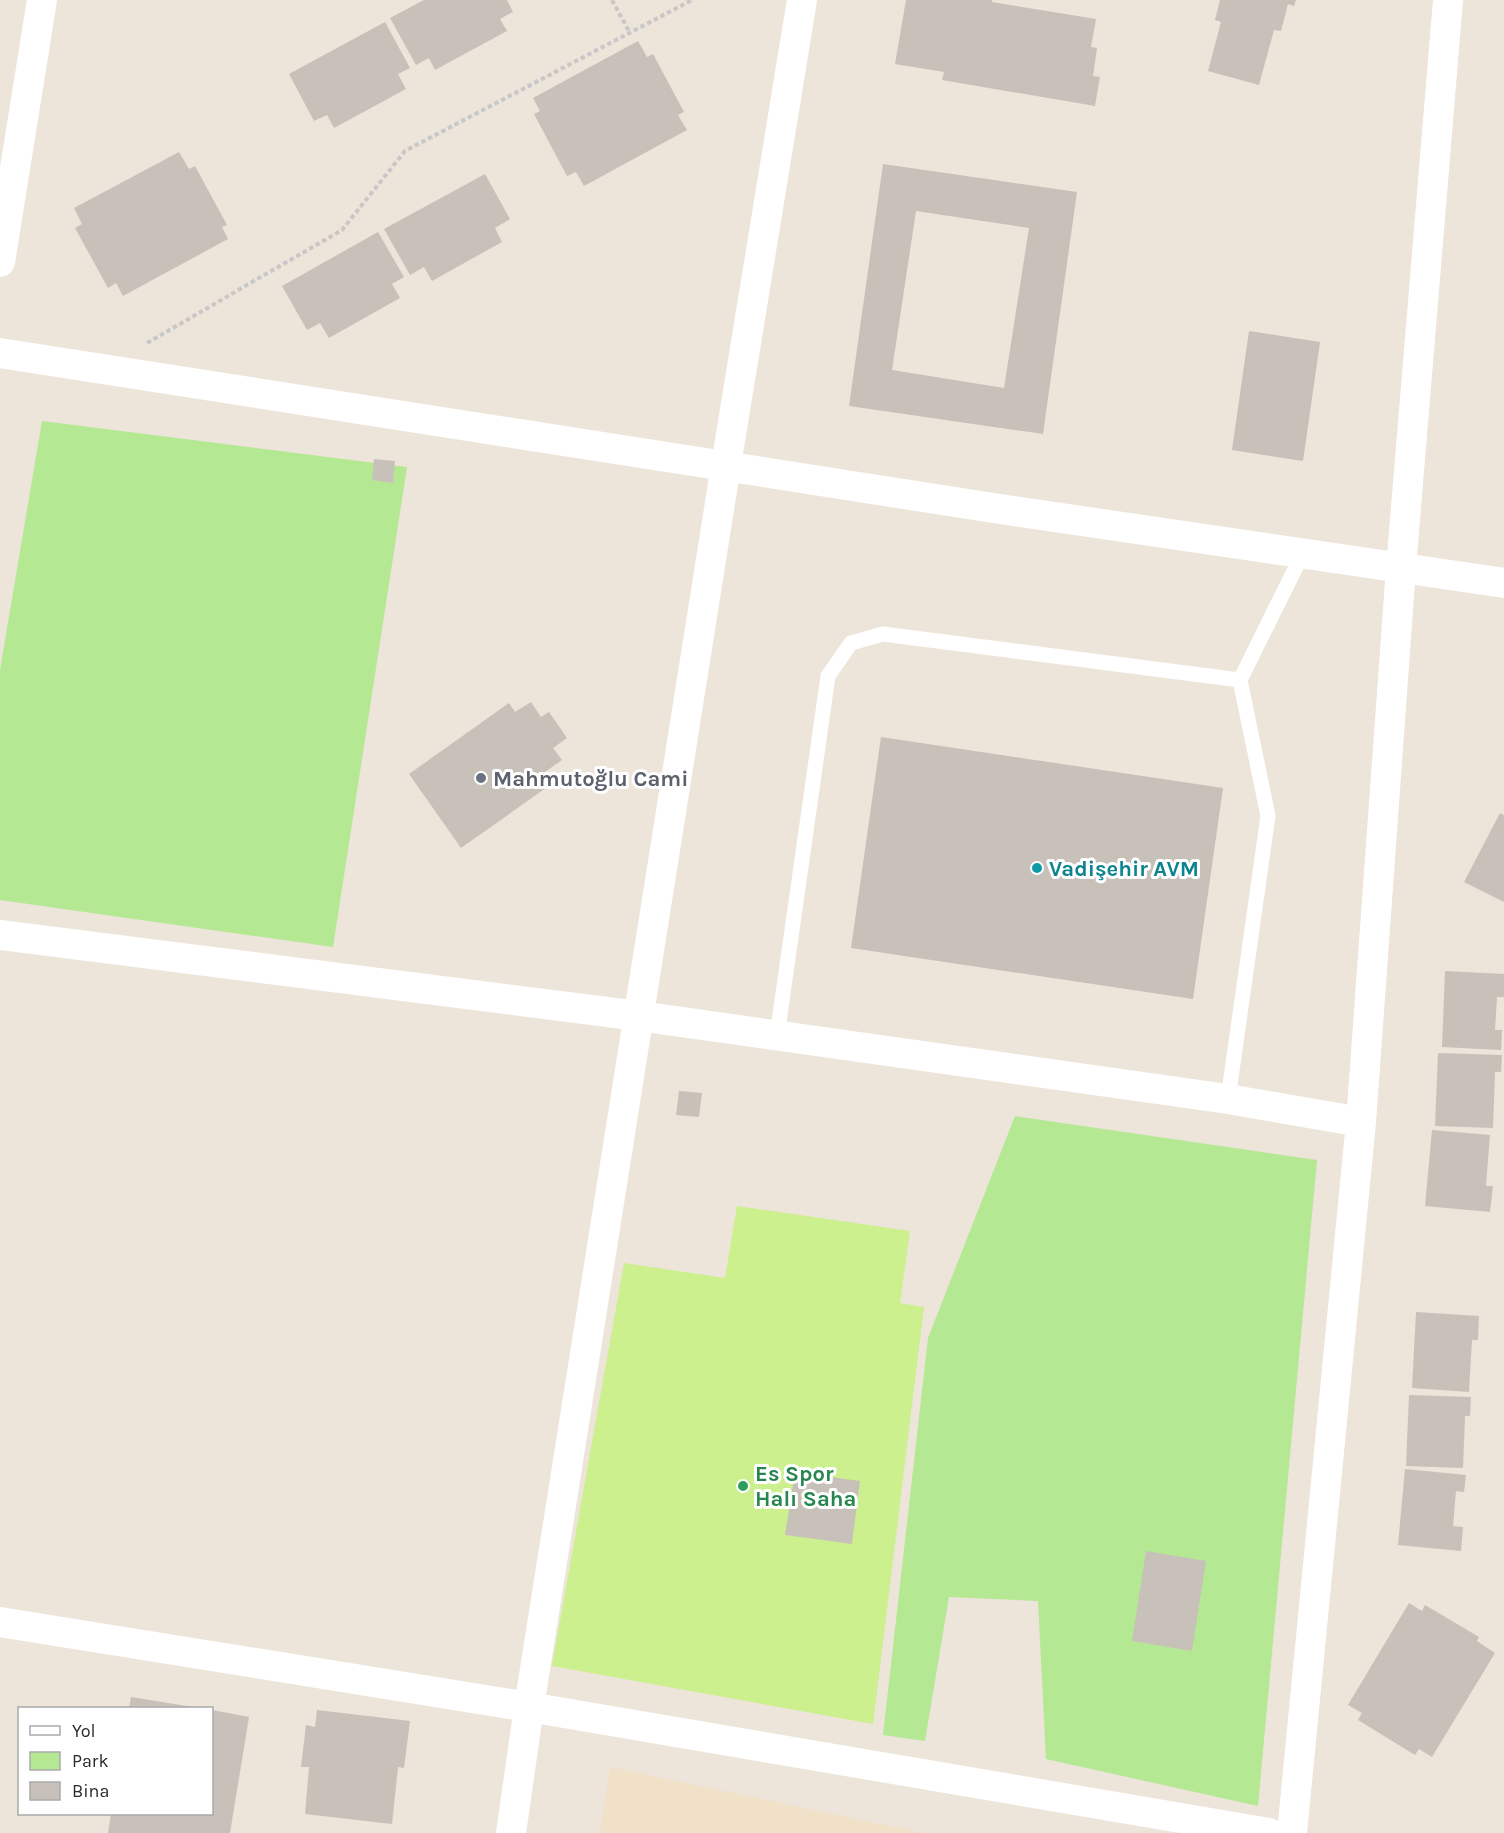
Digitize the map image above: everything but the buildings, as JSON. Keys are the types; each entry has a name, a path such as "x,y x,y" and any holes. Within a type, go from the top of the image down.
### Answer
{"street":[{"path":"0,262 42,0"},
{"path":"511,1833 726,465 802,0"},
{"path":"1292,1833 1360,1122 1401,568 1448,0"},
{"path":"0,352 1012,511 1504,583"},
{"path":"0,935 639,1016 1228,1099 1360,1122"},
{"path":"0,1622 529,1707 1269,1833"}],"lane":[{"path":"1228,1099 1268,816 1240,680 1303,553"},
{"path":"777,1036 828,676 851,643 883,634 1240,680"}],"path":[{"path":"612,0 630,33"},
{"path":"146,344 342,230 405,151 692,0"}],"shaded area":[{"path":"610,1767 923,1833 600,1833"}],"green space":[{"path":"42,421 407,467 333,947 0,900 0,670"},
{"path":"1015,1116 1317,1160 1258,1806 1046,1759 1038,1601 949,1597 925,1741 883,1735 928,1338"},
{"name":"Es Spor Halı Saha","path":"737,1206 910,1231 900,1303 924,1307 873,1724 552,1666 624,1263 725,1278"}],"place":[{"name":"Mahmutoğlu Cami","path":"481,778"},
{"name":"Vadişehir AVM","path":"1037,868"},
{"name":"Es Spor Halı Saha","path":"743,1486"}]}
